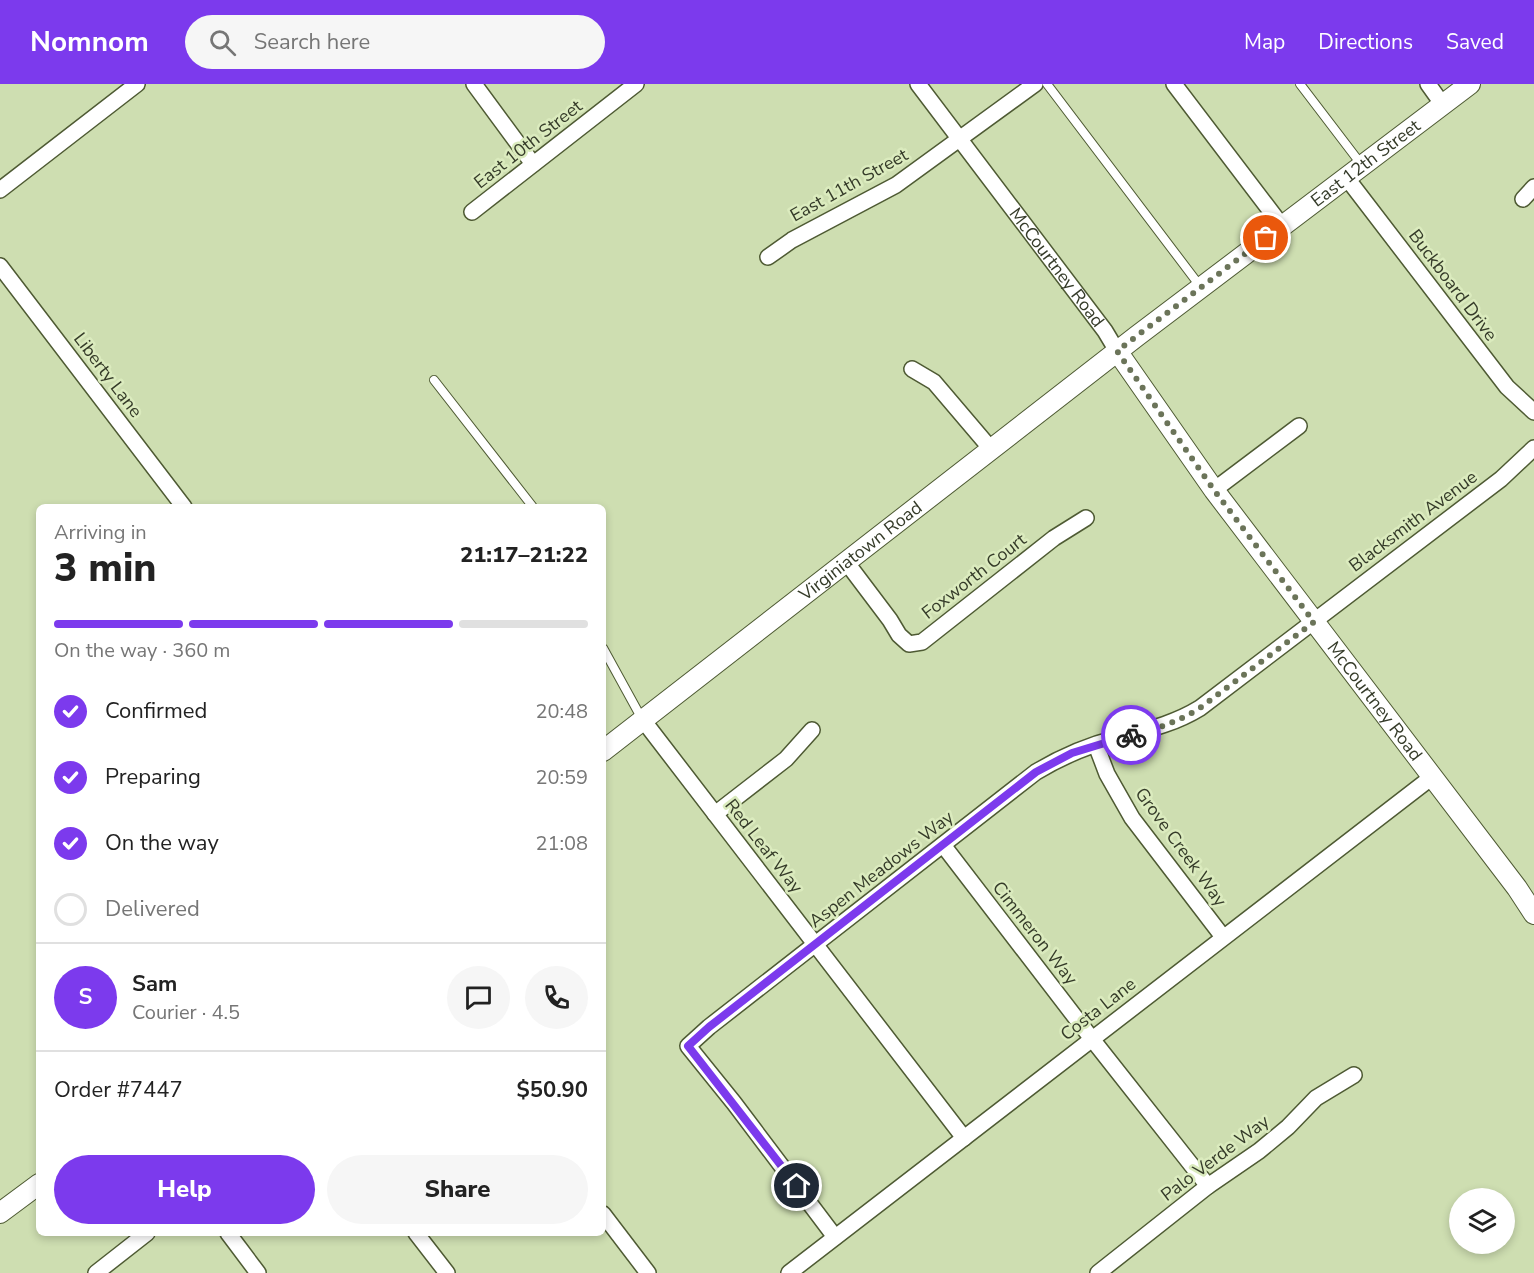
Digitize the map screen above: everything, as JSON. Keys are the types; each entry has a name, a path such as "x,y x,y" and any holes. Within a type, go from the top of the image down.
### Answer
{"street":[{"path":"0,190 121,89 137,84"},
{"path":"474,84 533,164"},
{"name":"East 10th Street","path":"472,212 636,84"},
{"name":"McCourtney Road","path":"918,84 1105,331 1214,490 1517,888 1534,914"},
{"name":"East 11th Street","path":"768,257 792,240 884,193 1035,84"},
{"path":"1174,84 1282,226"},
{"path":"1428,84 1443,105"},
{"name":"East 12th Street","path":"1117,351 1470,84"},
{"name":"Buckboard Drive","path":"1354,171 1507,387 1534,412"},
{"path":"1523,199 1534,187"},
{"name":"Liberty Lane","path":"0,266 182,504"},
{"name":"Virginiatown Road","path":"606,748 847,563 1117,351"},
{"path":"912,369 934,382 991,449"},
{"path":"1214,490 1299,426"},
{"name":"Blacksmith Avenue","path":"1314,622 1501,478 1534,448"},
{"name":"Foxworth Court","path":"847,563 899,635 909,644 922,642 1054,538 1086,518"},
{"name":"Aspen Meadows Way","path":"835,1237 688,1046 709,1027 1036,772 1054,761 1096,745 1182,719 1221,693 1314,622"},
{"name":"Red Leaf Way","path":"643,720 964,1138"},
{"path":"715,814 786,759 812,730"},
{"name":"Grove Creek Way","path":"1096,745 1107,774 1132,818 1223,937"},
{"name":"Costa Lane","path":"789,1273 1432,777"},
{"name":"Cimmeron Way","path":"943,845 1208,1186"},
{"name":"Palo Verde Way","path":"1098,1273 1208,1186 1259,1151 1288,1127 1316,1098 1354,1075"},
{"path":"0,1213 36,1186"},
{"path":"606,1218 648,1273"},
{"path":"96,1273 143,1236"},
{"path":"230,1236 258,1273"},
{"path":"418,1236 447,1273"}],"lane":[{"path":"1047,84 1201,287"},
{"path":"1300,84 1354,171"},
{"path":"434,380 531,504"},
{"path":"606,653 643,720"}],"way so far":[{"path":"1131,735 1182,719 1200,708 1314,622 1214,490 1117,351 1266,238"}],"route":[{"path":"797,1186 688,1046 709,1027 1036,772 1072,753 1131,735"}]}
